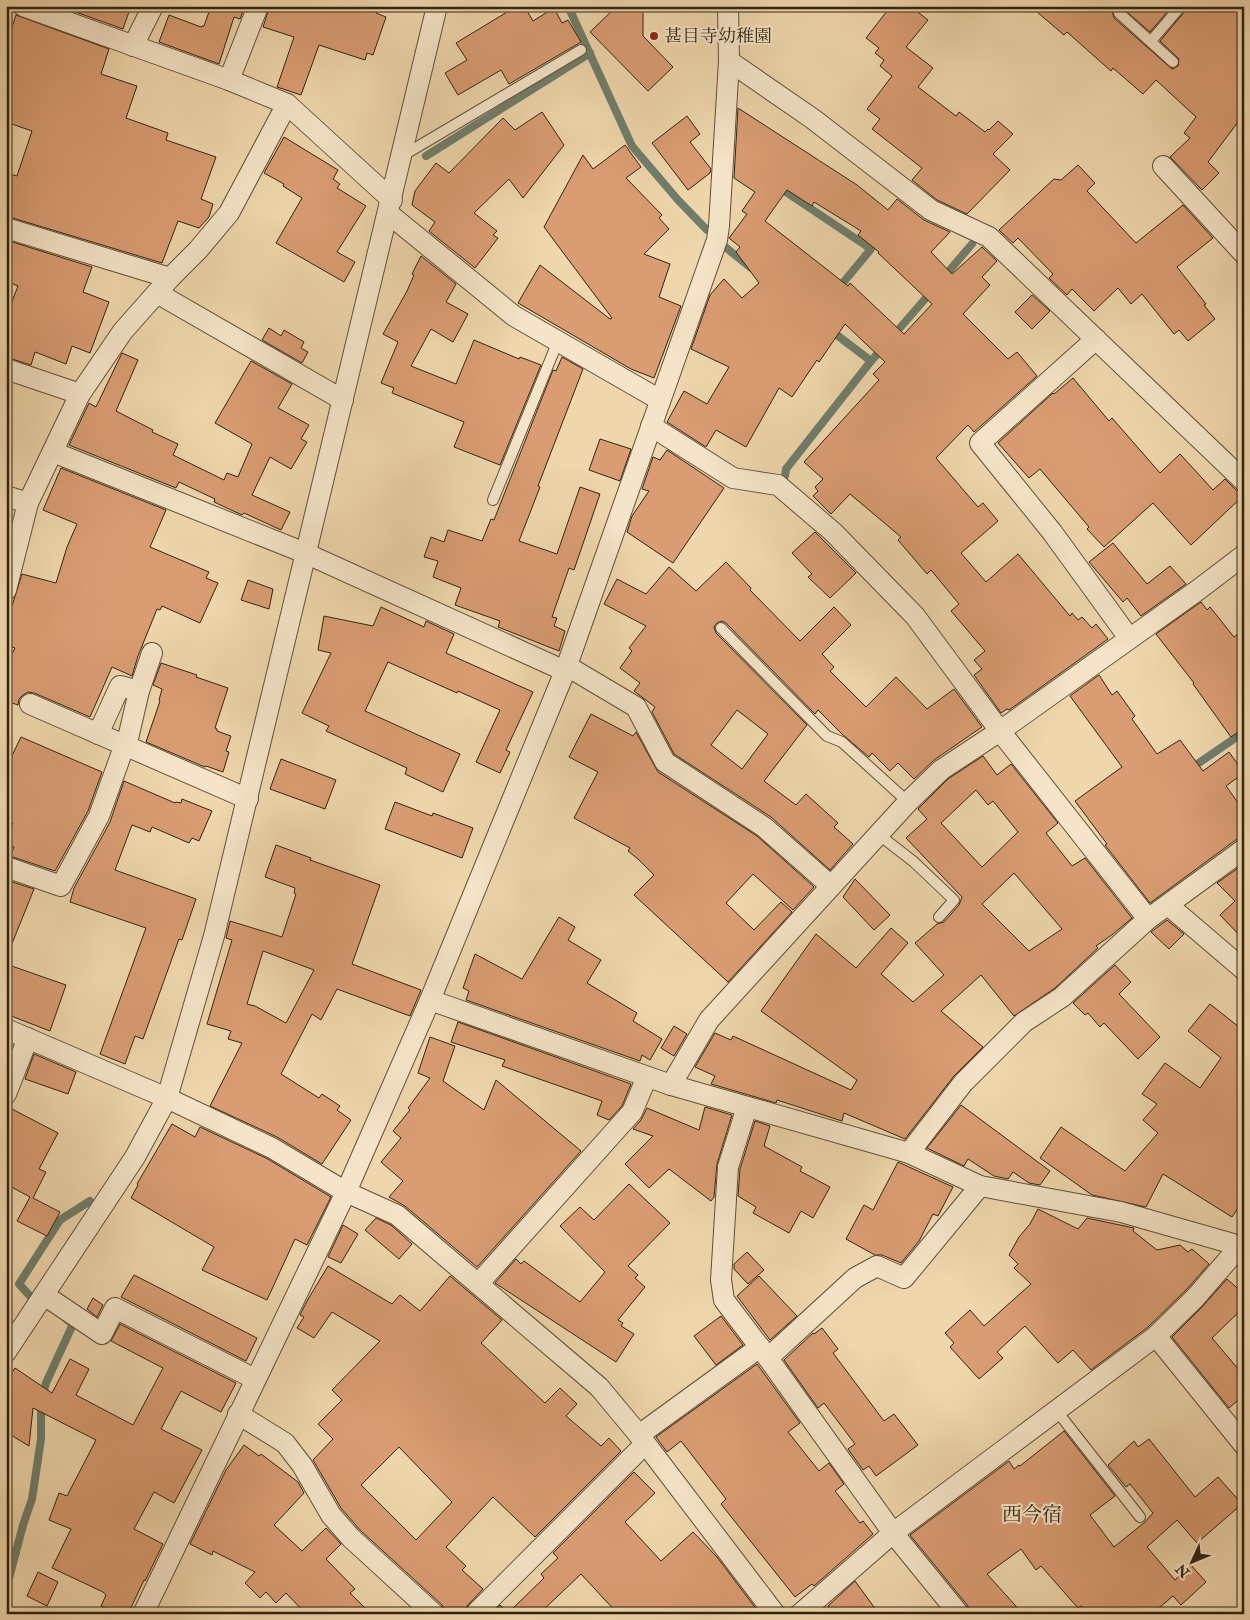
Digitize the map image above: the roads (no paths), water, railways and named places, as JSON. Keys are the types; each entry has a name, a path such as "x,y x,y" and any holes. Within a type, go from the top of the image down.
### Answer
{"street":[{"path":"23,6 229,80 287,104 390,207 514,316 660,400"},
{"path":"134,46 153,6"},
{"path":"229,80 258,6"},
{"path":"6,1352 136,1157 167,1098 214,936 248,799 305,553 437,6"},
{"path":"143,1614 346,1192 430,1000 566,669 717,240 729,61 728,6"},
{"path":"729,61 813,119 931,210 989,237 1244,481"},
{"path":"6,590 28,503 80,394 123,331 163,285 198,250 229,213 287,104"},
{"path":"1163,166 1244,254"},
{"path":"6,228 163,285 343,400"},
{"path":"1096,339 980,443 1052,532 1129,638"},
{"path":"6,369 80,394"},
{"path":"651,426 733,478 778,485 833,532 915,616 1000,732 1148,919"},
{"path":"53,452 305,553 566,669 636,707 665,762 764,827 831,886"},
{"path":"6,496 28,503"},
{"path":"671,1085 709,1020 878,834 941,770 1000,732 1244,555"},
{"path":"6,867 61,886 99,816 120,755 126,747 139,690 152,653"},
{"path":"98,734 120,686 139,690"},
{"path":"30,704 248,799"},
{"path":"909,1153 963,1084 1024,1022 1062,997 1148,919 1244,849"},
{"path":"1168,905 1244,970"},
{"path":"430,1000 671,1085 909,1153 980,1186 1121,1212 1242,1247 1195,1298 1156,1336 893,1533 800,1614"},
{"path":"6,1029 167,1098 272,1148 346,1192 397,1215 599,1387 642,1440 775,1614"},
{"path":"6,1094 28,1038"},
{"path":"478,1284 632,1112 647,1077"},
{"path":"747,1106 728,1167 721,1280 724,1300 893,1533 959,1614"},
{"path":"474,1614 642,1440 764,1353 855,1278 877,1266 904,1278 980,1186"},
{"path":"44,1295 102,1334 115,1308 255,1379"},
{"path":"1156,1336 1244,1445"},
{"path":"238,1414 285,1443 302,1465 331,1514 351,1538 434,1614"}],"lane":[{"path":"1151,41 1181,6"},
{"path":"1119,13 1174,62"},
{"path":"402,156 581,50"},
{"path":"493,500 558,341"},
{"path":"721,628 827,736 842,742 908,802"},
{"path":"878,834 914,862 954,900 939,917"},
{"path":"1056,1410 1140,1517"}],"waterway":[{"path":"568,6 632,146 678,200 707,230"},
{"path":"426,156 590,53"},
{"path":"777,186 871,249 837,290"},
{"path":"943,278 972,244"},
{"path":"724,246 751,268"},
{"path":"892,337 932,291"},
{"path":"829,329 871,361 883,348"},
{"path":"785,476 786,469 871,361"},
{"path":"1190,769 1244,732"},
{"path":"30,1296 19,1284 60,1220 90,1201"},
{"path":"6,1590 23,1525 32,1499 41,1439 41,1402 46,1383 73,1324 66,1319"}],"place":[{"name":"甚目寺幼稚園","path":"654,36"}],"district":[{"name":"西今宿","path":"1032,1514"}]}
